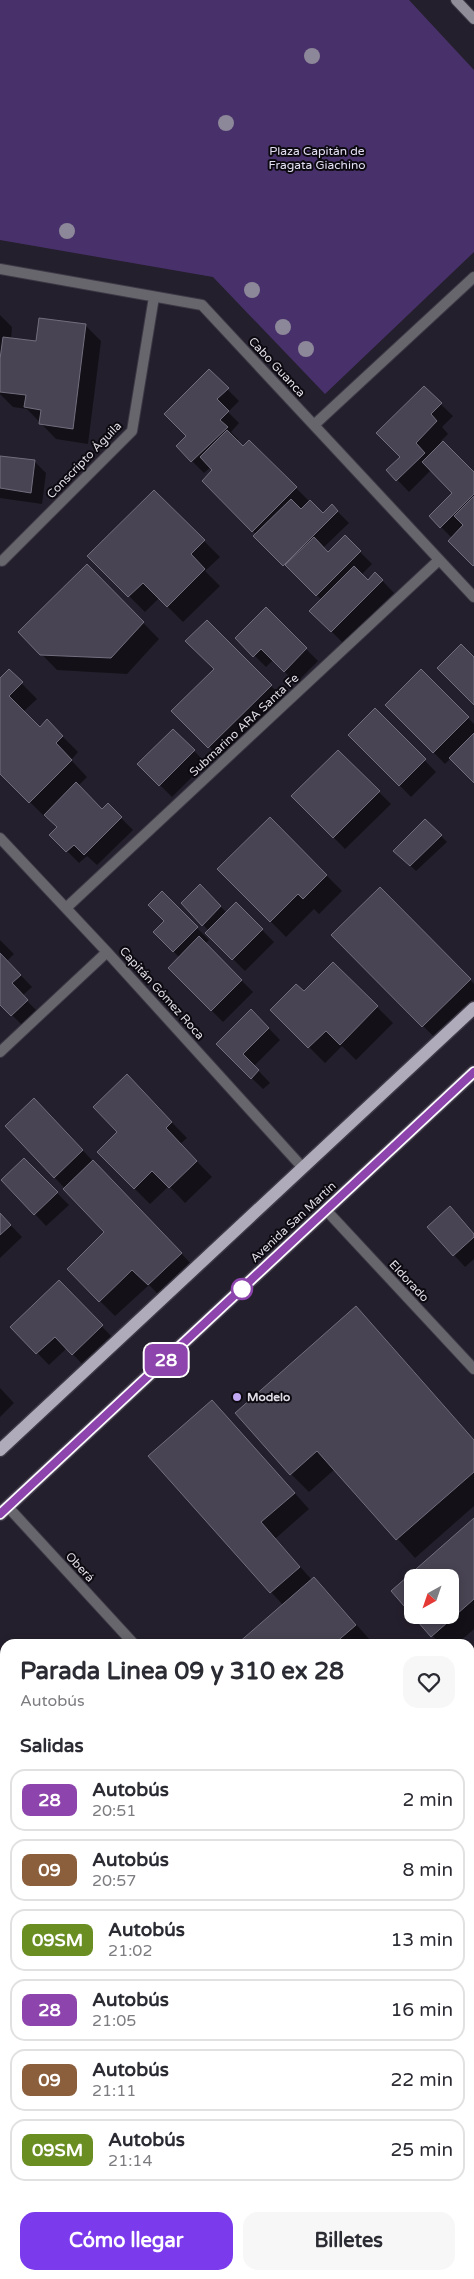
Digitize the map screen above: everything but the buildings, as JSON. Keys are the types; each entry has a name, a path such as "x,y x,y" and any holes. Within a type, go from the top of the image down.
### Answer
{"main road":[{"path":"456,0 474,19"},
{"path":"0,1450 474,1008"},
{"name":"Avenida San Martín","path":"4,1511 474,1072"}],"street":[{"name":"Cabo Guanca","path":"0,269 202,305 474,597"},
{"path":"314,426 474,277"},
{"name":"Conscripto Águila","path":"2,561 132,431 154,297"},
{"name":"Submarino ARA Santa Fe","path":"66,908 439,560"},
{"name":"Capitán Gómez Roca","path":"0,838 107,952 303,1168"},
{"path":"0,1052 107,952"},
{"name":"Eldorado","path":"326,1210 474,1369"},
{"name":"Oberá","path":"4,1511 129,1639"}],"green space":[{"name":"Plaza Capitán de Fragata Giachino","path":"0,0 409,0 474,70 474,252 325,394 213,277 0,240"}],"bus line":[{"name":"28","path":"0,1514 474,1072"}],"place":[{"name":"Modelo","path":"237,1397"}]}
